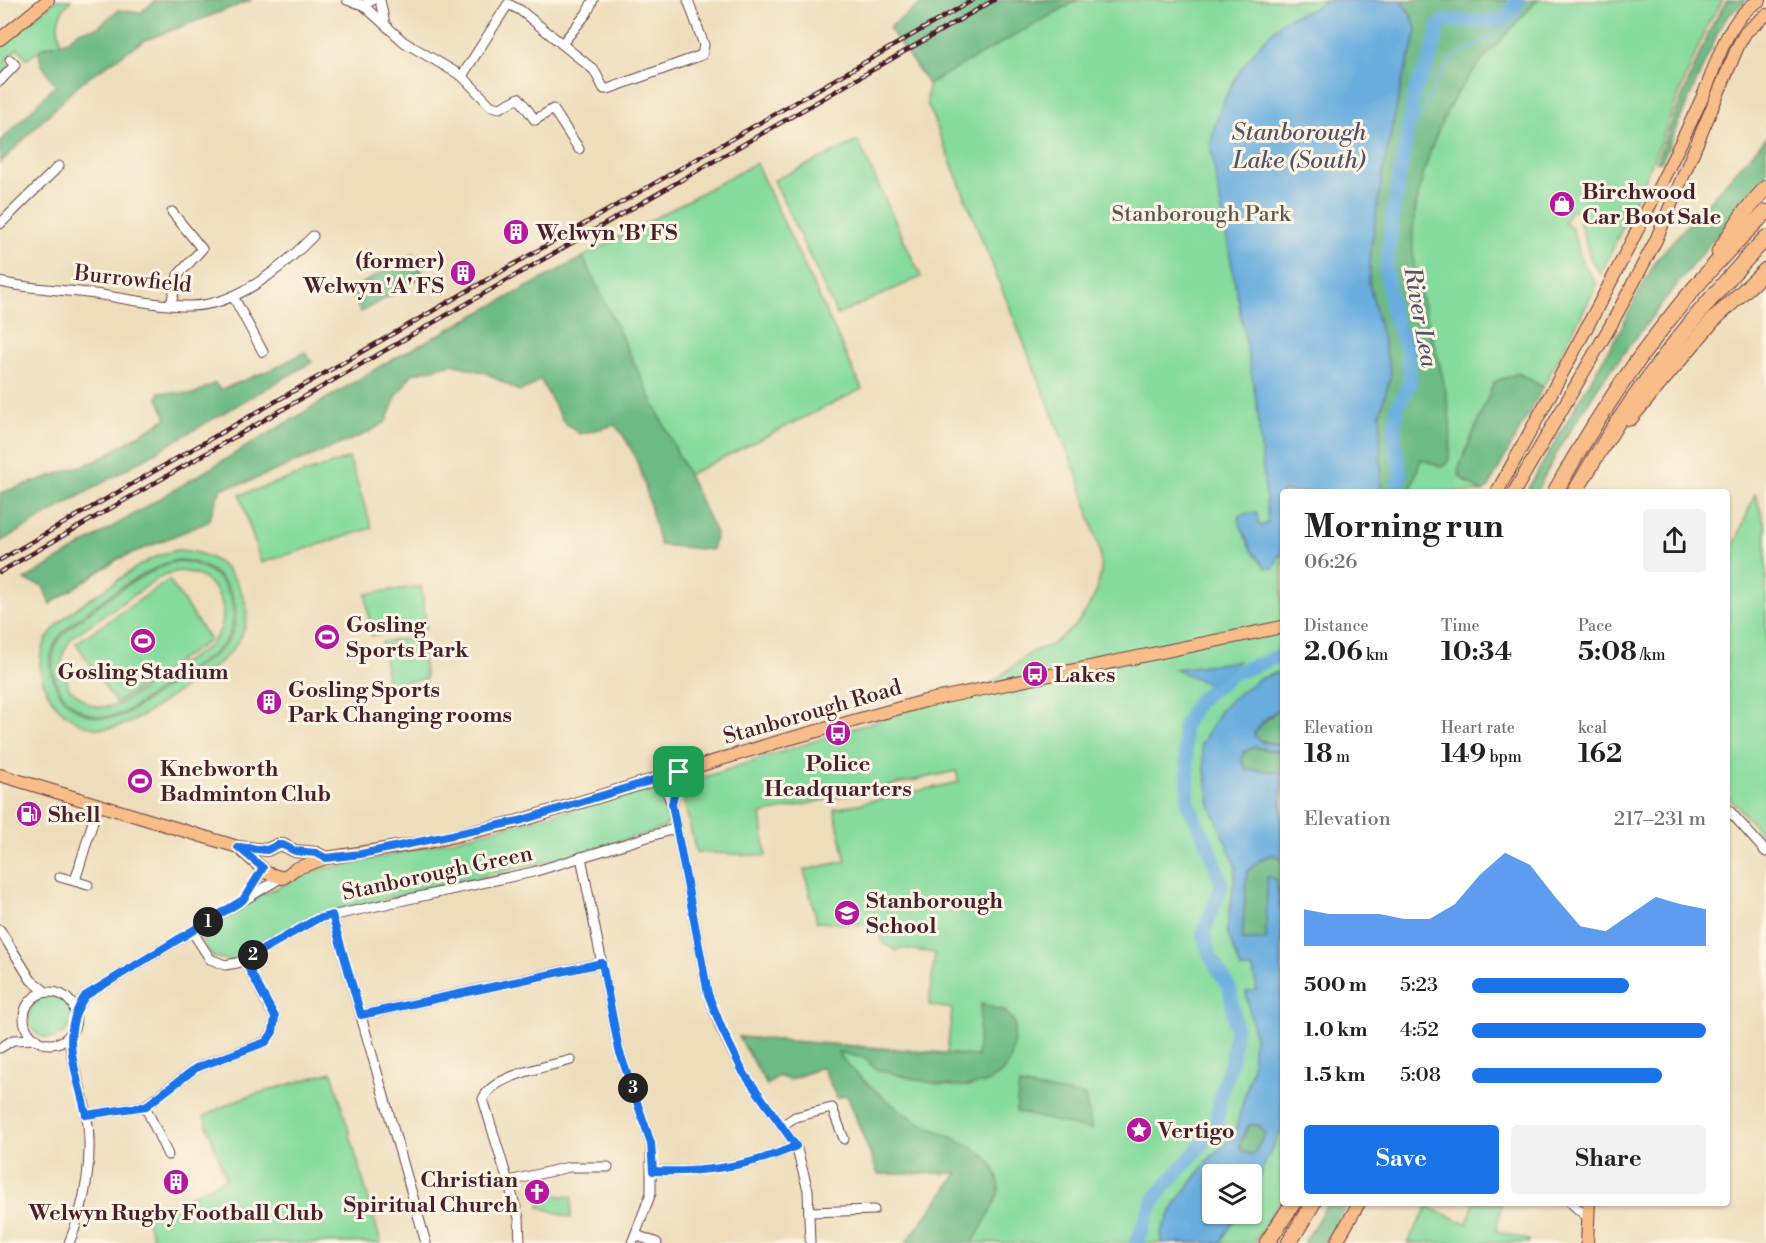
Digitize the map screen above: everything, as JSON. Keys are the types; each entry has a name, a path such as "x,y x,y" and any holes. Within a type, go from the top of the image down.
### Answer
{"highway":[{"path":"1700,282 1744,213 1766,188"},
{"path":"1557,489 1579,448 1627,375 1700,282 1766,212"},
{"path":"1577,489 1625,410 1682,331 1766,238"},
{"path":"1589,468 1713,320 1766,270"},
{"path":"1267,1243 1291,1206"},
{"path":"1289,1243 1311,1206"}],"main road":[{"path":"0,39 48,0"},
{"path":"1499,489 1630,249 1699,103 1731,28 1743,13 1760,0"},
{"path":"1516,489 1652,248 1739,45 1746,32 1766,15"},
{"name":"Stanborough Road","path":"238,847 279,879 288,876 295,869 326,858 429,842 519,821 925,701 1280,628"},
{"name":"Stanborough Road","path":"0,776 238,847 267,850 283,845 295,851 316,853 326,858"},
{"path":"263,868 267,850"},
{"path":"295,851 295,869"},
{"path":"1336,1243 1357,1206"},
{"path":"1587,1243 1589,1206"}],"street":[{"path":"347,0 363,5 404,42 462,76 495,108 519,98 535,120 553,109 579,149"},
{"path":"363,5 373,0"},
{"path":"380,0 385,24"},
{"path":"561,44 587,13 593,0"},
{"path":"462,76 508,4 520,9 594,70 604,89 608,89 702,55 704,45 688,0"},
{"path":"0,81 15,65 10,60"},
{"path":"0,224 59,166"},
{"path":"171,304 178,275 202,249 172,212"},
{"name":"Burrowfield","path":"0,282 171,304 200,305 233,296 274,271 313,236"},
{"path":"233,296 263,352"},
{"path":"672,804 679,772"},
{"path":"661,778 672,804 700,959 716,1017 743,1072 796,1146 806,1178 810,1243"},
{"path":"75,881 98,805"},
{"path":"1730,812 1766,852"},
{"name":"Stanborough Green","path":"192,931 206,954 215,962 231,965 317,919 533,872 677,828"},
{"path":"581,857 619,1050 651,1143 653,1171 651,1193 634,1239 657,1243"},
{"path":"248,896 263,868"},
{"path":"60,877 88,885"},
{"path":"72,1242 86,1184 88,1150 86,1115 78,1077 70,1054 69,1035 73,1028 75,1012 85,996 279,879"},
{"path":"332,915 426,1243"},
{"path":"0,930 31,980 46,992 64,997 85,996"},
{"path":"86,1115 146,1106 196,1068 260,1046 270,1037 275,1025 273,1010 244,960"},
{"path":"361,1015 602,963"},
{"path":"0,1048 13,1040 24,1022 31,980"},
{"path":"28,1003 34,997 46,992"},
{"path":"64,997 75,1012"},
{"path":"24,1022 36,1040"},
{"path":"52,1043 69,1035"},
{"path":"13,1040 52,1043 70,1054"},
{"path":"519,1243 519,1218 483,1099 486,1091 506,1079 571,1060"},
{"path":"146,1106 168,1155"},
{"path":"783,1125 795,1117 832,1108 844,1139"},
{"path":"653,1171 713,1170 751,1163 796,1146"},
{"path":"509,1181 570,1167 608,1167"},
{"path":"1574,1206 1588,1218"},
{"path":"809,1212 874,1210"}],"green space":[{"path":"56,0 71,0 60,15 58,31 61,44 46,46 27,59 18,48 5,60 9,67 0,77 0,47"},
{"path":"252,0 143,41 79,84 0,163 0,142 56,85 41,64 39,52 42,48 66,42 79,31 97,28 118,10 140,13 155,1"},
{"path":"926,0 1078,0 928,84 889,28"},
{"name":"Stanborough Park","path":"1011,0 1723,0 1707,25 1653,160 1601,274 1591,260 1576,210 1571,210 1564,223 1572,228 1582,262 1597,285 1543,387 1518,373 1460,477 1478,489 1280,489 1280,1200 1254,1243 906,1243 958,1173 878,1174 847,1095 837,1098 822,1067 789,1080 778,1076 767,1085 739,1037 947,1053 952,1009 929,1005 935,953 899,948 897,951 883,943 881,926 817,922 804,870 846,861 834,809 959,782 956,771 761,814 766,856 696,852 680,785 922,706 977,694 1032,652 1051,645 1075,626 1086,611 1096,593 1101,573 1100,552 1079,480 927,103 928,84"},
{"path":"1400,0 1538,0 1491,50 1465,82 1443,119 1426,164 1416,211 1413,254 1446,396 1451,431 1448,463 1441,467 1421,459 1411,489 1381,489 1380,413 1391,374 1369,283 1371,248 1383,171 1402,81 1417,32 1411,14"},
{"path":"1727,0 1747,0 1727,17 1718,32 1662,161 1656,161 1710,29"},
{"path":"1766,138 1766,175 1692,265 1600,384 1564,440 1538,489 1528,489 1619,332 1656,260"},
{"path":"858,141 921,277 837,315 774,180"},
{"path":"756,163 862,389 688,475 583,257"},
{"path":"413,254 424,276 361,312 349,291"},
{"path":"583,257 716,533 712,550 660,545 639,466 625,438 615,425 580,434 563,421 540,379 532,386 519,391 486,373 452,364 412,374 396,397 386,422 365,434 245,483 221,488 208,522 118,559 50,604 43,586 24,580 386,363"},
{"path":"305,352 312,362 0,542 0,493 96,461 167,418 158,399 159,392 194,394 215,383 220,390 277,367"},
{"path":"1518,373 1543,387 1488,488 1478,489 1460,477 1458,470 1494,382"},
{"path":"349,458 372,528 261,563 240,495"},
{"path":"1755,494 1766,527 1766,839 1730,798 1730,556"},
{"path":"178,550 201,554 215,560 228,570 244,598 247,616 243,632 234,647 221,661 137,719 117,727 106,728 95,728 76,721 51,698 42,678 40,660 45,643 54,629 82,604 144,563","holes":["178,560 196,563 211,570 232,595 235,610 234,626 227,641 214,655 122,715 106,718 91,716 77,710 57,688 52,674 51,658 55,643 62,633 92,607 150,571"]},
{"path":"178,561 196,564 222,582 230,596 234,610 232,625 226,640 213,654 121,714 106,717 91,715 78,709 67,700 54,675 53,660 56,645 63,635 92,609 131,583","holes":["179,571 193,573 205,579 214,588 223,610 222,623 208,647 116,706 98,707 89,704 69,688 62,664 64,651 72,637 163,575"]},
{"name":"Gosling Stadium","path":"169,580 210,640 116,703 76,643"},
{"path":"421,586 427,628 371,636 366,594"},
{"path":"420,637 426,679 388,684 382,642"},
{"path":"1280,708 1279,745 1256,739 1255,730"},
{"path":"1254,747 1280,752 1280,772 1246,769 1242,760 1244,752"},
{"path":"653,788 660,794 667,806 669,821 664,828 582,853 314,916 234,961 213,957 200,937 205,928 259,896 294,880 304,871 341,866 445,842"},
{"path":"1275,854 1280,858 1280,903 1276,879 1266,941 1242,940 1247,872 1261,859"},
{"path":"50,996 65,1002 71,1017 65,1032 50,1038 35,1032 29,1017 35,1002"},
{"path":"981,1004 1005,1011 1015,1023 1010,1060 1000,1074 986,1082 969,1086 949,1086 929,1082 876,1069 864,1058 838,1052 863,1080 886,1100 918,1122 981,1153 997,1174 998,1194 973,1243 906,1243 958,1173 878,1174 847,1095 837,1098 822,1067 789,1080 778,1076 767,1085 739,1037 977,1056"},
{"path":"332,1072 381,1243 156,1243 146,1219 226,1178 204,1116 242,1098"},
{"path":"1019,1085 1085,1096 1092,1130 1016,1112"},
{"path":"1250,1125 1259,1125 1265,1134 1254,1155 1243,1152 1239,1144"},
{"path":"546,1194 572,1197 571,1218 538,1206"},
{"path":"1326,1206 1346,1206 1325,1243 1304,1243"},
{"path":"1473,1206 1501,1206 1496,1231 1529,1240 1529,1243 1407,1243 1428,1207 1467,1224"}],"water":[{"name":"Stanborough Lake (South)","path":"1326,0 1400,0 1411,14 1417,32 1402,81 1383,171 1371,248 1369,283 1391,374 1380,413 1381,489 1280,489 1280,555 1274,568 1266,568 1251,550 1238,519 1240,515 1257,512 1258,523 1262,526 1268,522 1257,405 1210,145 1220,110 1247,61 1271,32 1288,18 1311,10"},
{"path":"1239,661 1209,684 1174,669"},
{"path":"1280,672 1280,708 1264,720 1254,734 1261,742 1280,744 1280,752 1254,747 1244,752 1242,760 1246,769 1280,772 1280,858 1275,854 1261,859 1247,872 1242,940 1266,940 1267,876 1276,879 1280,903 1280,1131 1262,1170 1262,1164 1205,1164 1234,1135 1252,1069 1254,1034 1246,992 1257,990 1253,969 1241,969 1227,931 1236,867 1210,804 1201,745 1220,711 1233,698 1259,679","holes":["1249,1125 1259,1125 1265,1134 1253,1155 1243,1152 1239,1144"]},
{"path":"1202,1169 1202,1224 1232,1224 1220,1243 1162,1243 1161,1232 1176,1203"}],"waterway":[{"name":"River Lea","path":"1396,489 1401,476 1394,437 1397,407 1410,383 1408,353 1392,312 1386,270 1392,219 1415,90 1429,62 1439,26 1445,20 1490,22 1506,17 1517,0"},
{"path":"1407,133 1416,124 1441,74 1452,58 1513,25 1527,0"},
{"name":"River Lea","path":"1136,1243 1155,1198 1217,1127 1220,1097 1232,1059 1236,1030 1230,989 1210,956 1203,933 1222,885 1210,849 1188,804 1188,772 1183,728 1197,702 1232,674 1280,656"}],"railway":[{"path":"0,560 973,0"},
{"path":"0,572 994,0"}],"place":[{"name":"Birchwood Car Boot Sale","path":"1562,204"},
{"name":"Welwyn 'B' FS","path":"516,232"},
{"name":"(former) Welwyn 'A' FS","path":"463,273"},
{"name":"Gosling Sports Park","path":"327,637"},
{"name":"Gosling Stadium","path":"143,641"},
{"name":"Lakes","path":"1035,674"},
{"name":"Gosling Sports Park Changing rooms","path":"269,702"},
{"name":"Police Headquarters","path":"838,733"},
{"name":"Knebworth Badminton Club","path":"140,781"},
{"name":"Shell","path":"29,814"},
{"name":"Stanborough School","path":"847,913"},
{"name":"Vertigo","path":"1139,1130"},
{"name":"Welwyn Rugby Football Club","path":"176,1182"},
{"name":"Christian Spiritual Church","path":"537,1192"}],"route":[{"path":"679,772 674,786 672,804 708,994 729,1047 743,1072 796,1146 751,1163 713,1170 653,1171 651,1143 619,1050 610,1015 602,963 361,1015 332,915 317,919 244,960 268,999 275,1017 273,1032 266,1042 196,1068 146,1106 86,1115 78,1077 70,1054 69,1035 73,1028 75,1012 85,996 248,896 263,868 238,847 267,850 283,845 295,851 316,853 326,858 361,854 429,842 519,821 679,772"}]}
